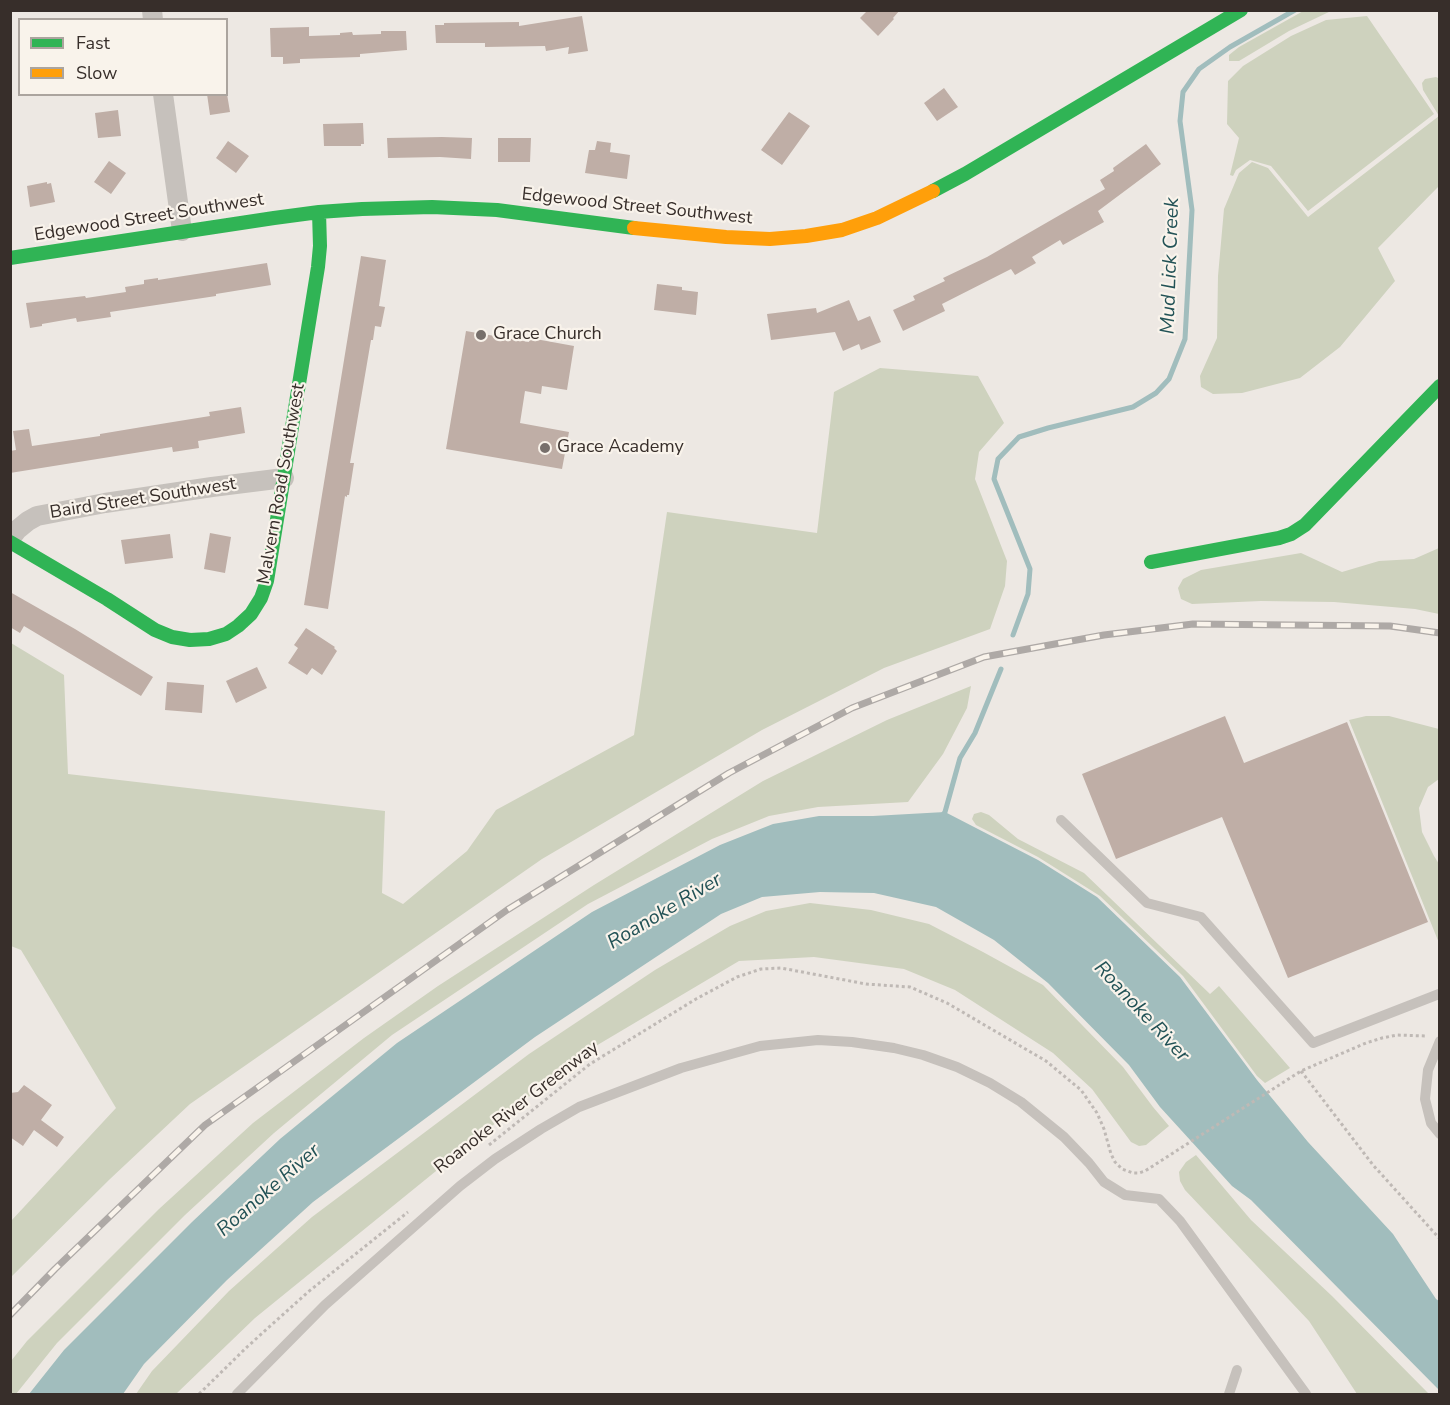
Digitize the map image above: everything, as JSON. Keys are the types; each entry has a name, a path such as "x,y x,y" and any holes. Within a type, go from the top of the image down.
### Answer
{"street":[{"name":"Edgewood Street Southwest","path":"10,258 182,231 320,212 362,209 432,207 497,210 667,232 770,239 842,230 886,213 965,174 1241,10"},
{"path":"163,96 182,231"},
{"name":"Malvern Road Southwest","path":"10,541 156,630 172,637 190,640 208,639 226,634 251,614 261,598 267,581 318,267 320,212"},
{"path":"1151,562 1278,538 1298,530 1440,386"},
{"name":"Baird Street Southwest","path":"10,541 17,530 37,516 176,492 284,478"}],"lane":[{"path":"1061,820 1147,903 1201,917 1312,1043 1440,995"},
{"path":"1435,1039 1428,1070 1425,1099 1431,1123 1440,1134"},
{"path":"237,1395 325,1305 460,1186 495,1159 541,1129 579,1107 681,1068 759,1046 818,1040 894,1048 957,1067 1022,1102 1064,1137 1104,1182 1125,1195 1159,1199 1180,1221 1306,1395"},
{"path":"1229,1395 1237,1370"}],"path":[{"name":"Roanoke River Greenway","path":"482,1151 590,1064 696,999 737,977 761,969 781,968 866,984 910,987 947,1003 1046,1061 1081,1090 1096,1113 1115,1162 1128,1172 1139,1173 1153,1165 1301,1071 1382,1038 1412,1035 1435,1039"},
{"path":"1301,1071 1373,1165 1440,1239"},
{"path":"199,1395 247,1347 308,1292 412,1208"}],"green space":[{"path":"1305,10 1331,11 1289,31 1239,61 1229,61 1229,55 1239,47"},
{"path":"1367,16 1434,114 1308,211 1271,166 1250,160 1236,170 1233,176 1230,175 1239,138 1227,124 1228,81 1243,66 1291,36 1326,20"},
{"path":"1436,77 1440,79 1439,186 1378,248 1395,281 1340,347 1300,378 1242,393 1213,394 1201,387 1200,376 1217,338 1218,276 1224,209 1239,173 1252,162 1268,168 1308,217 1439,116 1423,90 1422,83 1425,79"},
{"path":"880,368 978,376 1004,423 979,452 975,479 1007,561 1005,586 990,629 884,668 762,730 542,859 190,1104 11,1277 11,1221 116,1108 21,950 11,946 11,643 64,675 68,774 385,811 382,893 403,904 467,851 496,810 634,735 667,512 817,533 834,392"},
{"path":"1439,548 1439,614 1415,609 1334,602 1261,601 1192,604 1181,599 1178,588 1183,579 1201,570 1301,553 1342,572 1379,561 1414,559"},
{"path":"971,686 967,708 943,754 908,802 818,807 769,816 712,839 588,904 392,1035 274,1133 185,1215 57,1343 16,1394 11,1394 11,1361 27,1341 159,1209 253,1123 364,1038 438,986 594,885 763,781 887,720"},
{"path":"1366,716 1389,716 1439,729 1439,779 1428,787 1419,808 1422,832 1439,864 1439,943 1349,720"},
{"path":"981,812 989,815 1018,839 1084,873 1210,994 1219,986 1290,1068 1265,1083 1257,1076 1183,976 1100,896 1038,857 976,825 972,819 974,814"},
{"path":"810,903 871,910 929,924 1043,985 1123,1067 1169,1126 1146,1145 1139,1146 1131,1142 1092,1089 1053,1053 955,990 904,969 814,957 739,961 584,1053 255,1318 176,1394 136,1394 152,1371 229,1291 312,1217 529,1054 655,970 730,926 766,911"},
{"path":"1196,1155 1251,1220 1332,1296 1429,1394 1357,1394 1309,1321 1185,1190 1180,1181 1179,1172 1186,1162"}],"water":[{"name":"Roanoke River","path":"945,812 1038,860 1097,897 1180,977 1257,1080 1308,1142 1393,1234 1439,1301 1439,1390 1251,1200 1232,1186 1160,1107 1129,1065 1048,983 994,940 936,907 874,893 820,892 762,897 721,914 535,1037 313,1202 227,1280 144,1364 123,1394 29,1394 64,1350 192,1222 280,1139 397,1043 592,912 720,845 773,824 819,816"}],"building":[{"path":"868,10 900,10 878,36 860,18"},
{"path":"582,16 588,51 568,54 569,47 546,51 545,46 485,47 485,43 436,43 435,25 444,25 444,23 519,22 519,26"},
{"path":"309,27 309,36 406,31 407,50 360,54 360,57 300,59 300,63 283,64 283,57 271,57 270,28"},
{"path":"944,88 958,107 937,121 924,103"},
{"path":"207,96 227,96 230,112 210,115"},
{"path":"118,110 121,136 98,138 95,113"},
{"path":"789,112 810,126 782,165 761,150"},
{"path":"363,123 364,144 361,146 324,146 323,124"},
{"path":"387,138 472,138 471,159 388,158"},
{"path":"498,138 531,138 530,162 498,162"},
{"path":"228,141 249,156 236,173 216,158"},
{"path":"597,141 611,143 610,152 630,155 627,179 585,173 589,150 595,150"},
{"path":"1146,144 1161,164 1098,211 1104,222 1063,245 1060,240 1032,257 1036,263 1015,275 1011,269 942,304 945,311 903,331 893,310 915,300 913,296 945,281 943,278 987,257 1105,189 1100,180"},
{"path":"109,161 126,173 111,194 94,182"},
{"path":"47,182 47,184 51,183 55,202 30,207 27,186"},
{"path":"361,256 386,260 379,306 385,307 381,327 375,326 373,340 371,340 350,463 354,463 349,495 345,496 328,609 304,605"},
{"path":"267,263 271,285 110,312 111,317 77,322 76,318 30,328 26,303 126,292 125,287 144,284 144,280 158,278 158,280"},
{"path":"657,284 682,287 682,290 698,292 696,315 654,310"},
{"path":"849,300 858,321 870,316 881,342 861,350 859,344 843,351 835,332 771,340 767,314 816,308 817,313"},
{"path":"466,331 529,342 530,338 574,346 567,390 542,386 541,394 525,391 520,423 569,432 562,469 446,449"},
{"path":"241,407 245,433 198,441 199,448 173,452 172,447 10,473 10,451 16,450 13,431 29,429 32,446 210,416 209,412"},
{"path":"210,533 231,537 225,573 204,569"},
{"path":"170,534 173,558 125,564 121,540"},
{"path":"10,592 153,677 141,696 24,626 20,633 10,627"},
{"path":"306,628 335,647 337,651 322,675 312,668 307,675 288,663 298,648 294,645"},
{"path":"257,667 267,688 236,703 226,681"},
{"path":"167,682 204,685 202,713 165,710"},
{"path":"1225,716 1244,763 1347,722 1428,922 1288,978 1222,817 1116,859 1082,774"},
{"path":"24,1085 52,1105 41,1120 64,1137 57,1147 34,1130 23,1146 10,1137 10,1093 18,1092"}],"waterway":[{"name":"Mud Lick Creek","path":"1013,635 1028,594 1030,569 994,479 998,459 1019,437 1133,407 1156,393 1169,379 1185,339 1192,210 1180,121 1183,92 1199,69 1230,47 1295,10"},
{"name":"Mud Lick Creek","path":"942,816 960,758 975,733 1001,669"}],"railway":[{"path":"10,1315 205,1125 507,910 729,773 852,708 984,657 1104,635 1193,624 1390,626 1440,633"}],"traffic: fast":[{"path":"933,191 1241,10"},
{"path":"10,258 274,218 362,209 432,207 497,210 634,228"},
{"path":"10,542 155,630 172,637 190,640 209,639 226,634 251,614 261,598 267,581 318,267 319,212"},
{"path":"1151,562 1291,534 1305,525 1440,386"}],"traffic: slow":[{"path":"634,228 726,237 770,239 806,236 842,230 877,218 933,191"}],"place":[{"name":"Grace Church","path":"481,335"},
{"name":"Grace Academy","path":"545,448"}]}
